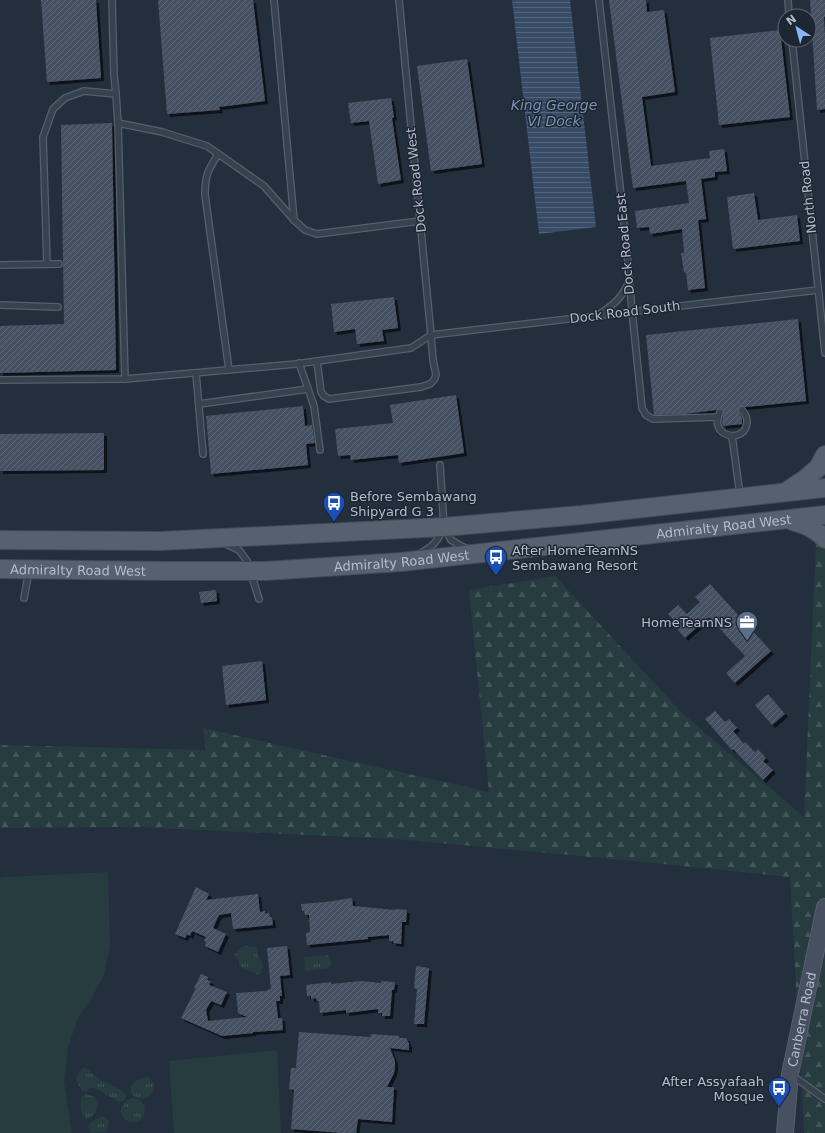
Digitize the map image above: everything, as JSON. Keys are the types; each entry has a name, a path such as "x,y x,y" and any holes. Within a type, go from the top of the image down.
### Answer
{"main road":[{"path":"785,493 818,468 825,455"},
{"name":"Admiralty Road West","path":"0,540 206,540 444,527 581,515 825,488"},
{"path":"581,515 583,526 589,533 599,536 623,538"},
{"name":"Admiralty Road West","path":"0,569 250,571 401,562 825,515"},
{"path":"788,520 806,525 815,530 825,539"},
{"name":"Canberra Road","path":"785,1133 790,1074 825,907"}],"lane":[{"path":"112,0 114,75 118,123 125,379"},
{"path":"274,0 294,220"},
{"name":"Dock Road West","path":"317,361 321,392 329,399 421,387 430,384 436,375 433,360 432,334 399,0"},
{"name":"Dock Road East","path":"599,0 625,232 642,408 646,415 653,419 719,415 718,424 720,430 725,434 732,436"},
{"name":"North Road","path":"793,48 818,290 823,314 825,353"},
{"path":"47,264 43,137 53,108 65,98 84,91 116,94"},
{"path":"118,123 162,132 206,146 264,186 294,220 305,230 317,234 420,221"},
{"path":"218,154 207,173 205,182 229,370"},
{"path":"0,265 59,264"},
{"path":"599,315 616,303 624,292 629,280"},
{"name":"Dock Road South","path":"432,334 818,290"},
{"path":"0,305 58,306"},
{"path":"0,380 125,379 299,363 411,348 432,334"},
{"path":"299,363 314,406 320,450"},
{"path":"196,373 203,454"},
{"path":"199,404 308,389"},
{"path":"740,498 732,436 738,435 744,431 747,425 747,418 742,410"},
{"path":"440,465 444,527 451,540 472,551 484,553"},
{"path":"401,562 418,556 430,548 438,540 444,527"},
{"path":"206,540 226,544 239,550 247,561 259,599"},
{"path":"24,598 29,569"},
{"path":"790,1074 825,1098"}],"green space":[{"path":"825,540 825,1133 804,1133 790,877 396,839 137,827 0,828 0,745 206,750 203,728 489,792 469,590 555,576 682,713 804,817 816,543"},
{"path":"108,872 110,946 104,975 78,1018 68,1047 64,1082 72,1133 0,1133 0,878"},
{"path":"247,946 257,947 258,949 257,954 263,965 263,969 259,975 239,966 237,956 234,954 240,950 240,948"},
{"path":"327,955 330,958 331,965 328,968 305,971 304,957"},
{"path":"277,1050 281,1133 174,1133 169,1061"},
{"path":"83,1068 124,1092 126,1096 124,1101 119,1102 95,1088 90,1088 87,1092 82,1091 77,1082 77,1078 78,1074"},
{"path":"147,1077 154,1083 153,1092 144,1098 138,1098 131,1092 131,1087 138,1080"},
{"path":"85,1094 95,1097 98,1106 95,1113 86,1119 83,1115 81,1106 82,1096"},
{"path":"133,1098 142,1102 145,1111 143,1118 136,1122 129,1122 124,1118 120,1111 126,1101"},
{"path":"102,1117 109,1121 105,1132 91,1133 88,1127 89,1124"}],"water":[{"name":"King George VI Dock","path":"512,0 570,0 596,227 539,234"}],"building":[{"path":"41,0 96,0 101,78 47,82"},
{"path":"158,0 253,0 265,101 219,107 220,110 167,114"},
{"path":"609,0 646,0 647,12 664,10 675,92 642,97 651,166 710,158 709,151 724,149 727,171 715,172 715,177 701,179 706,219 698,220 705,288 688,290 686,272 684,273 681,253 684,253 682,229 650,234 649,227 637,228 635,211 689,203 686,181 633,188"},
{"path":"810,0 825,0 825,109 817,110 813,48 817,48 817,8 811,8"},
{"path":"777,30 777,48 782,48 790,117 719,125 710,38"},
{"path":"467,59 482,164 431,171 417,66"},
{"path":"391,98 394,117 392,118 401,180 378,184 369,121 351,123 348,103"},
{"path":"112,123 116,370 0,373 0,326 64,324 61,125"},
{"path":"754,193 758,220 797,215 800,241 733,249 727,197"},
{"path":"394,297 398,328 382,330 384,341 357,344 355,329 334,332 331,304"},
{"path":"798,319 806,401 745,407 741,406 739,407 738,411 742,418 742,424 723,426 722,421 724,411 721,408 684,414 654,415 646,335"},
{"path":"456,395 464,453 399,463 398,455 351,460 350,455 338,456 335,429 393,423 390,405"},
{"path":"303,406 305,426 312,425 315,443 306,444 308,465 211,474 206,416"},
{"path":"104,433 104,470 0,471 0,434"},
{"name":"HomeTeamNS","path":"710,584 771,651 735,683 726,673 745,656 709,617 685,638 678,630 681,627 668,614 678,605 687,614 700,602 695,597"},
{"path":"216,590 217,601 201,603 199,592"},
{"path":"262,661 266,700 226,705 222,666"},
{"path":"768,694 785,714 772,725 755,705"},
{"path":"715,711 725,722 729,719 737,728 733,731 744,744 745,742 755,752 758,749 766,758 763,761 773,770 763,780 733,749 732,750 705,719"},
{"path":"196,887 209,894 206,900 258,894 260,912 265,911 265,914 269,913 270,917 272,917 273,925 233,929 231,913 219,915 213,928 226,934 218,952 205,946 206,942 204,941 206,937 192,931 190,936 187,934 185,938 175,934"},
{"path":"352,898 353,906 407,910 406,922 402,922 401,944 389,941 389,935 368,937 368,939 307,945 306,933 310,932 309,915 305,915 304,911 302,911 301,904"},
{"path":"287,946 290,975 280,976 282,996 280,996 280,1001 276,1001 278,1018 282,1018 283,1030 222,1036 181,1018 196,988 194,988 201,974 208,977 207,980 211,981 209,985 227,992 221,1005 211,1001 206,1010 208,1021 247,1017 238,1013 236,993 267,991 271,989 267,948"},
{"path":"416,966 429,968 424,1024 414,1024 417,989 414,988"},
{"path":"361,981 381,983 381,981 395,982 394,990 392,990 390,1016 382,1016 382,1013 378,1013 378,1009 346,1013 346,1010 320,1013 319,1001 317,1001 316,998 311,999 311,996 307,996 306,985"},
{"path":"299,1032 370,1037 371,1034 406,1038 409,1044 409,1050 390,1048 395,1061 394,1073 387,1087 394,1087 392,1122 358,1119 356,1133 291,1129 294,1090 289,1089 291,1068 296,1068"}],"place":[{"name":"Before Sembawang Shipyard G 3","path":"334,522"},
{"name":"After HomeTeamNS Sembawang Resort","path":"496,576"},
{"name":"HomeTeamNS","path":"747,642"},
{"name":"After Assyafaah Mosque","path":"779,1108"}]}
